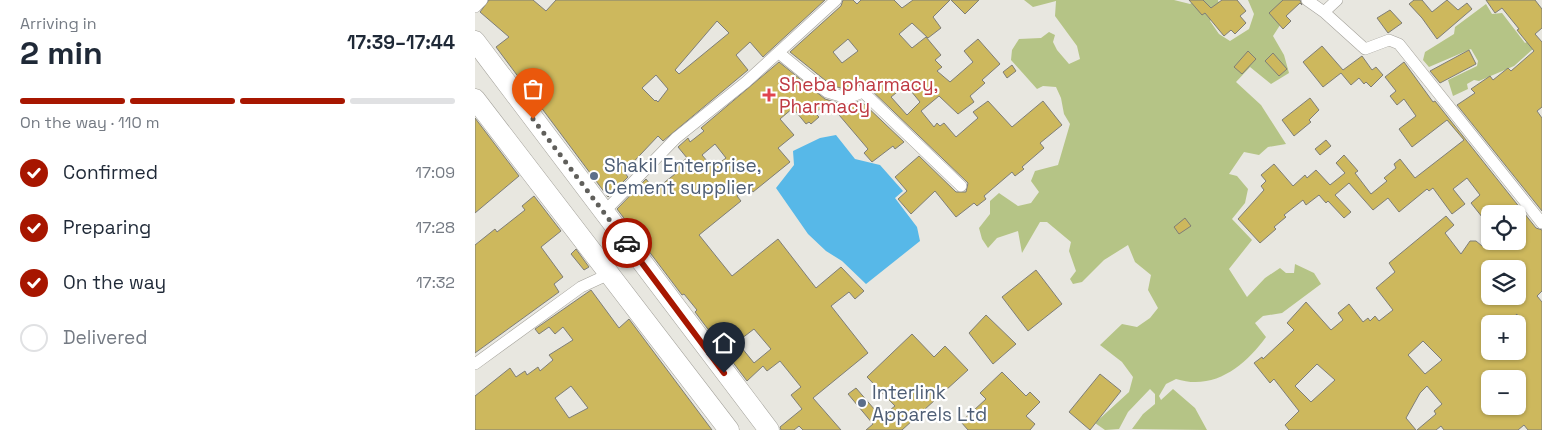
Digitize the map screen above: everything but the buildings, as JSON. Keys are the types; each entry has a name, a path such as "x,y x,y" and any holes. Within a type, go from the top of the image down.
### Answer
{"highway":[{"path":"475,41 769,430"},
{"path":"475,99 607,275 729,430"}],"street":[{"path":"475,7 482,0"},
{"path":"604,212 676,138 779,53 836,0"},
{"path":"1307,0 1324,12 1365,49 1389,40 1399,44 1542,223"},
{"path":"1324,12 1337,0"},
{"path":"779,53 827,92 847,98 863,92 961,186"},
{"path":"475,364 581,287 607,275"}],"green space":[{"path":"1024,0 1174,0 1190,4 1196,0 1218,0 1220,9 1210,21 1219,34 1230,41 1249,29 1254,14 1248,0 1288,0 1293,5 1273,36 1284,55 1289,73 1271,84 1250,67 1236,82 1261,105 1286,144 1268,147 1259,155 1244,152 1229,174 1237,176 1248,189 1245,203 1232,219 1252,240 1229,269 1247,297 1265,278 1280,268 1286,273 1294,273 1295,264 1314,273 1321,284 1282,313 1263,316 1255,323 1266,337 1258,348 1238,366 1216,379 1190,382 1176,379 1166,384 1159,396 1161,400 1173,389 1195,408 1207,430 1132,429 1143,414 1155,404 1155,394 1150,389 1128,412 1119,429 1105,430 1095,423 1129,392 1133,377 1122,362 1100,345 1122,324 1137,327 1150,318 1158,308 1148,290 1151,275 1135,262 1128,245 1104,260 1082,282 1073,284 1070,279 1076,271 1069,251 1071,242 1047,222 1040,222 1022,253 1018,231 997,238 988,248 982,239 979,228 990,214 990,201 999,193 1018,206 1031,203 1039,192 1031,181 1035,171 1058,165 1070,124 1064,114 1061,98 1056,87 1043,86 1037,89 1011,60 1012,50 1019,39 1041,38 1049,32 1055,35 1053,42 1069,64 1080,59 1077,46 1055,16 1056,1 1033,7"},
{"path":"1486,4 1492,14 1502,13 1525,43 1529,41 1533,49 1514,66 1479,81 1474,80 1467,84 1468,89 1453,96 1448,80 1477,66 1478,61 1471,49 1429,67 1423,60 1425,52 1454,34 1455,27"}],"water":[{"path":"836,135 855,159 880,165 903,191 895,198 917,227 920,241 866,284 842,261 826,251 808,234 776,188 794,165 793,151 820,138"}],"way so far":[{"path":"533,119 627,243"}],"place":[{"name":"Sheba pharmacy, Pharmacy","path":"769,95"},
{"name":"Shakil Enterprise, Cement supplier","path":"594,176"},
{"name":"Interlink Apparels Ltd","path":"862,403"}],"route":[{"path":"627,243 724,373"}]}
